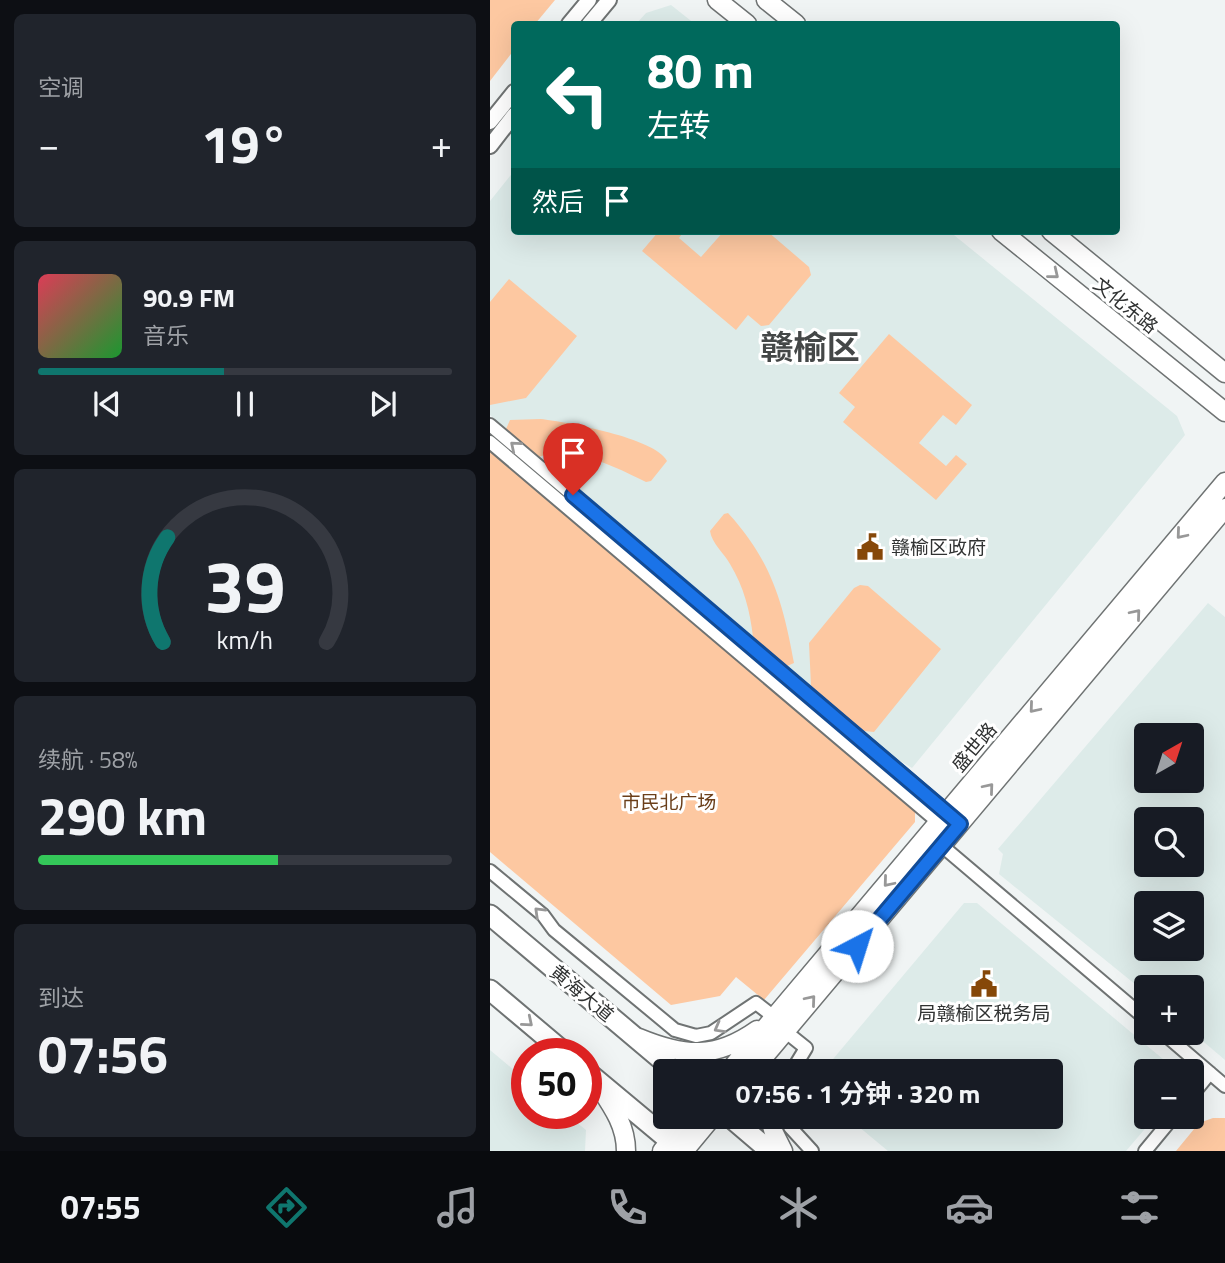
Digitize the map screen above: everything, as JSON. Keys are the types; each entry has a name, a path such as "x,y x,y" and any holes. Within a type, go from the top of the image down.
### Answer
{"main road":[{"path":"717,0 743,21"},
{"path":"766,0 792,21"},
{"name":"文化东路","path":"1006,235 1225,412"},
{"name":"文化东路","path":"1056,235 1225,373"},
{"name":"盛世路","path":"760,1059 783,1025 948,827 1225,482"},
{"name":"盛世路","path":"948,827 1225,508"},
{"name":"黄海大道","path":"490,915 661,1059"},
{"path":"490,990 547,1038"},
{"path":"632,1035 657,1045 699,1054 720,1050 783,1025"},
{"path":"774,1059 783,1025"},
{"name":"盛世路","path":"743,1059 783,1025"},
{"path":"602,1084 675,1149"},
{"path":"602,1092 618,1115 624,1131 626,1151"},
{"path":"675,1149 685,1129"},
{"path":"675,1149 698,1129"},
{"path":"744,1129 770,1151"},
{"path":"773,1129 783,1151"}],"street":[{"path":"572,21 589,0"},
{"path":"592,21 609,0"},
{"path":"490,122 511,96"},
{"path":"490,146 511,120"},
{"path":"490,425 948,827 1134,1007"},
{"path":"490,442 948,827"},
{"path":"490,871 543,915 554,930 675,1030 696,1036 711,1033 756,1003 806,1048 799,1059"},
{"path":"1177,1045 1225,1086"},
{"path":"1204,1080 1210,1073"},
{"path":"793,1129 812,1151"},
{"path":"1145,1151 1163,1129"}],"shaded area":[{"path":"671,5 691,21 639,21 646,13"},
{"name":"赣榆区政府","path":"511,175 511,235 954,235 1177,416 1185,435 912,768 895,758 490,415 490,201"},
{"path":"1208,603 1225,617 1225,1060 1204,1042 1204,975 1134,975 1134,983 999,874 1003,854 998,849"},
{"name":"局赣榆区税务局","path":"964,903 977,903 1134,1035 1134,1045 1146,1045 1163,1059 1134,1059 1134,1129 1145,1129 1126,1151 888,1151 861,1129 1063,1129 1063,1059 833,1059"},
{"path":"490,1050 511,1068 511,1129 586,1130 585,1151 490,1151"}],"green space":[{"path":"490,0 555,0 538,21 511,21 511,54 490,81"},
{"path":"656,235 681,235 679,238 701,257 720,235 772,235 809,267 811,275 769,325 761,326 748,315 736,330 642,251"},
{"path":"509,279 577,336 526,398 490,405 490,302"},
{"path":"889,334 972,405 956,425 943,415 919,443 946,466 956,455 967,464 936,500 843,422 855,407 839,393"},
{"path":"541,419 629,438 646,445 667,461 651,481 646,482 594,459 566,453 539,457 506,429 510,420"},
{"name":"市民北广场","path":"490,451 915,809 915,822 764,1000 736,977 720,996 671,1005 490,852"},
{"path":"728,513 755,548 780,601 794,663 787,666 753,637 743,590 711,536 710,531 724,514"},
{"path":"860,585 868,586 941,649 874,732 864,731 811,686 809,643 854,588"},
{"path":"1225,1118 1225,1151 1176,1151 1194,1129 1204,1129 1204,1121"}],"place":[{"name":"赣榆区政府","path":"870,547"},
{"name":"局赣榆区税务局","path":"984,984"}],"district":[{"name":"赣榆区","path":"810,347"}],"route":[{"path":"573,495 960,824 857,946"}]}
